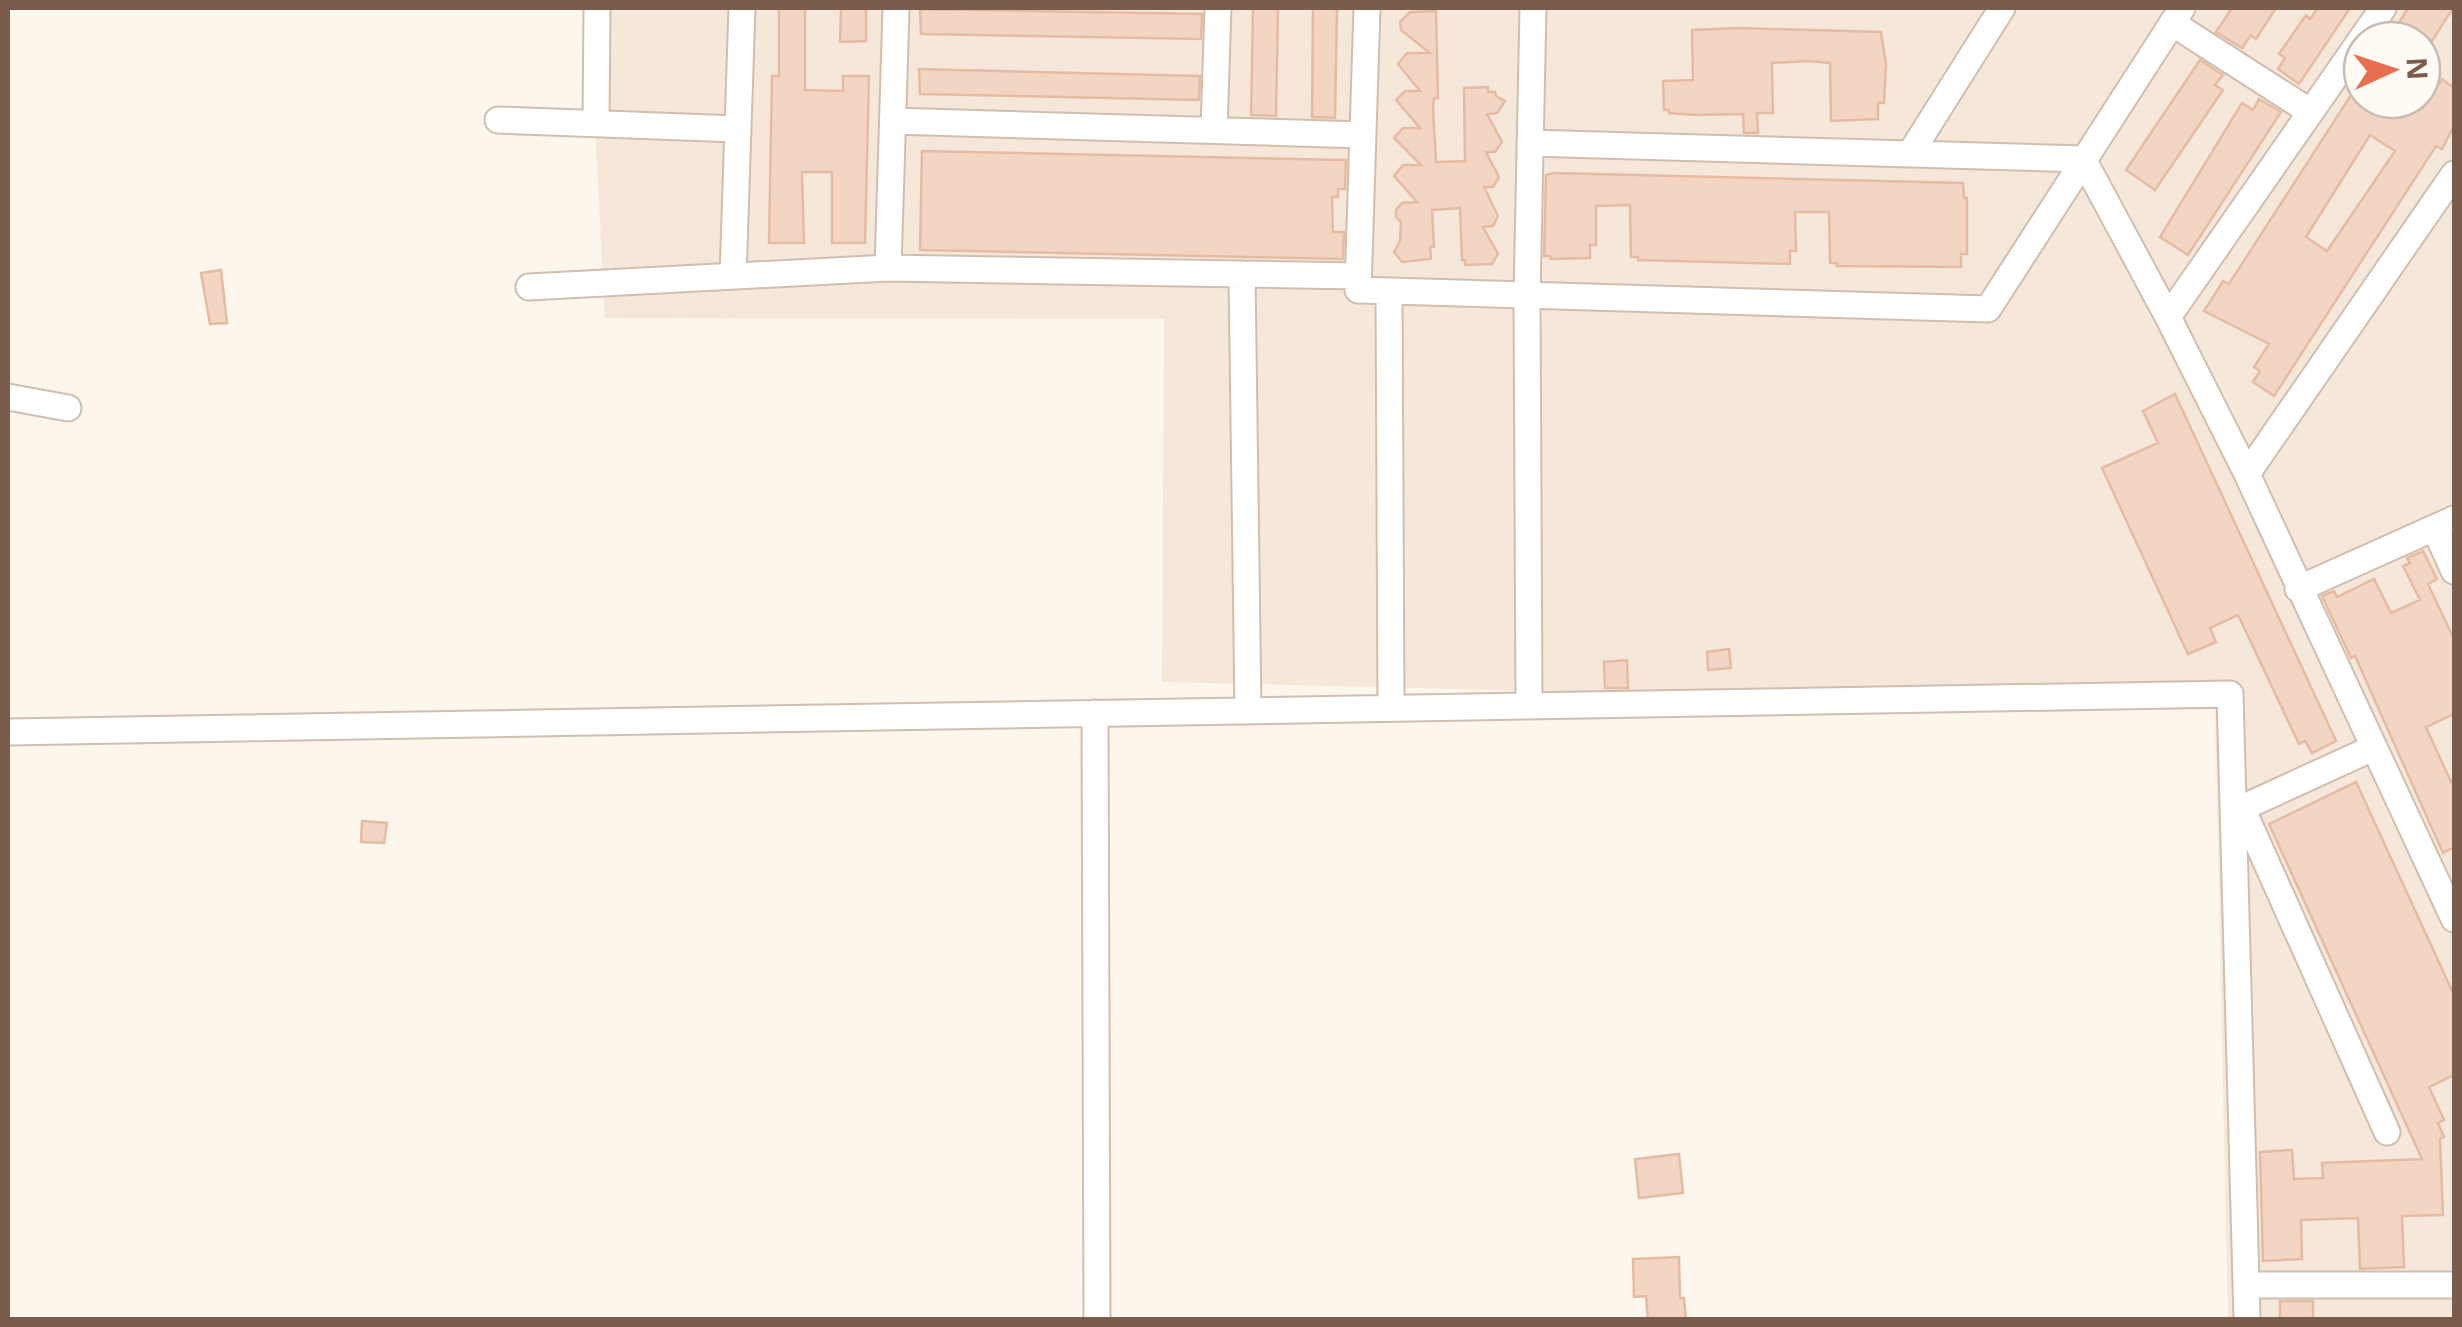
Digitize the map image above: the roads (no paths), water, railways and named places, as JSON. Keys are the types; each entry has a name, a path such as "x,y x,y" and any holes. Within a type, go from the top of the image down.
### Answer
{"street":[{"path":"596,124 598,8"},
{"path":"733,276 742,8"},
{"path":"888,268 896,8"},
{"path":"1214,128 1218,8"},
{"path":"1367,8 1358,290 1988,309 2177,15 2309,111"},
{"path":"1528,706 1527,295 1533,8"},
{"path":"1910,154 2002,8"},
{"path":"2168,317 2384,8"},
{"path":"498,120 737,129"},
{"path":"893,120 1363,135"},
{"path":"1530,143 2083,160"},
{"path":"2083,160 2247,474 2452,910"},
{"path":"2247,474 2453,184"},
{"path":"529,288 888,268 1358,276"},
{"path":"1242,274 1248,711"},
{"path":"1388,290 1391,708"},
{"path":"8,398 68,408"},
{"path":"2298,589 2444,524 2454,572"},
{"path":"8,732 2230,694 2246,1320"},
{"path":"1094,714 1097,1320"},
{"path":"2373,748 2242,808 2387,1132"},
{"path":"2246,1285 2454,1285"}]}
